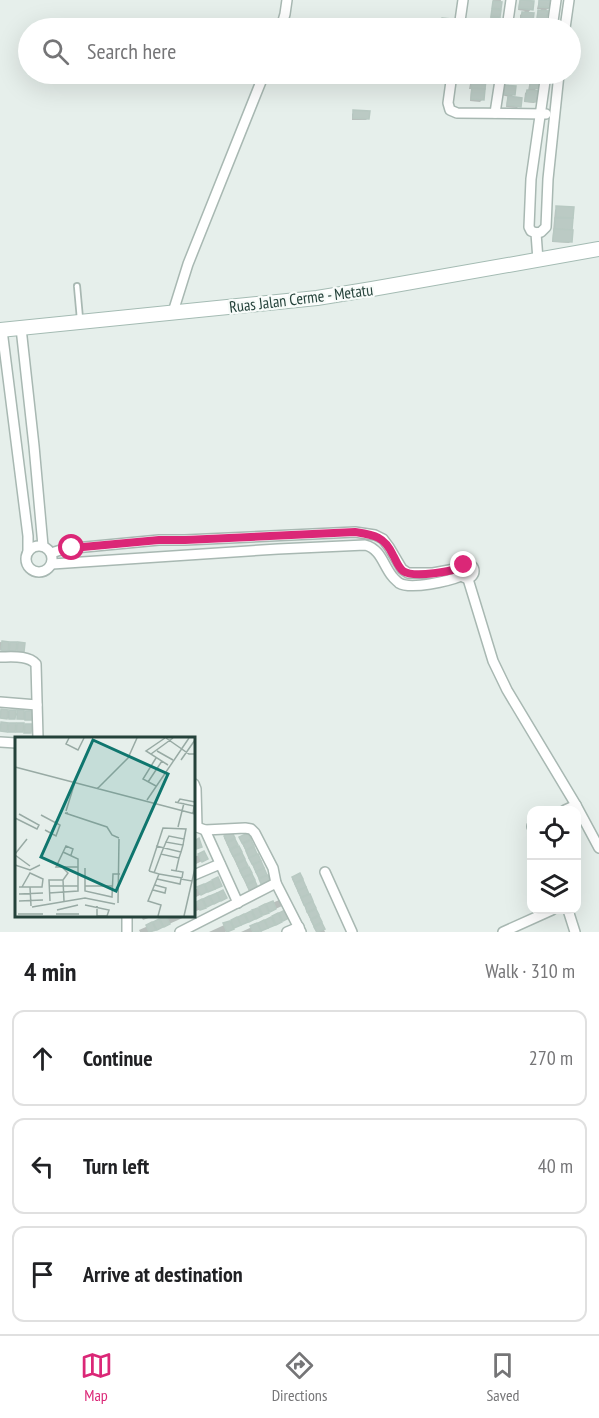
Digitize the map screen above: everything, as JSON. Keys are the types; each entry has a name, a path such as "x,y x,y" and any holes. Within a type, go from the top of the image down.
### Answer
{"main road":[{"name":"Ruas Jalan Cerme - Metatu","path":"1,330 317,298 599,249"}],"street":[{"path":"284,18 286,0"},
{"path":"460,18 463,0"},
{"path":"508,18 511,0"},
{"path":"553,18 556,0"},
{"path":"566,18 569,0"},
{"path":"173,312 188,264 260,84"},
{"path":"451,84 448,103 450,110 457,113 554,114"},
{"path":"495,113 499,84"},
{"path":"544,84 531,179 529,227 536,233 541,232 546,226 548,178 558,84"},
{"path":"531,179 548,178"},
{"path":"536,233 538,260"},
{"path":"21,328 43,546"},
{"path":"1,330 28,536 27,562 33,571 39,572 49,568 52,564 51,553 43,546 37,546 28,552"},
{"path":"18,449 34,446"},
{"path":"51,553 64,549 159,540 355,532 375,535 383,540 402,569 408,573 463,574"},
{"path":"185,540 186,556"},
{"path":"52,564 365,545 378,552 392,576 408,586 452,580 463,574"},
{"path":"463,574 493,661 502,680 599,848"},
{"path":"0,657 28,658 36,664 38,737"},
{"path":"0,702 37,705"},
{"path":"0,742 15,743"},
{"path":"195,786 198,828 220,864 238,903"},
{"path":"198,828 245,828 255,833 273,868 276,883 300,930 287,932"},
{"path":"195,875 220,864"},
{"path":"325,872 352,932"},
{"path":"180,932 276,883"},
{"path":"503,932 523,928 544,914"},
{"path":"570,914 575,932"}],"lane":[{"path":"77,286 80,322"}],"building":[{"path":"520,0 534,1 533,10 519,8"},
{"path":"539,0 552,0 551,8 539,7"},
{"path":"493,1 502,2 501,9 492,8"},
{"path":"492,9 501,10 500,17 491,16"},
{"path":"538,10 548,11 547,18 537,18"},
{"path":"522,12 534,13 533,18 521,18"},
{"path":"471,84 486,84 485,89 471,88"},
{"path":"530,84 539,84 539,89 530,88"},
{"path":"503,85 516,86 515,95 502,94"},
{"path":"472,88 485,89 484,100 471,99"},
{"path":"527,90 539,91 537,102 525,101"},
{"path":"508,96 522,98 521,107 507,105"},
{"path":"353,110 370,111 369,119 353,118"},
{"path":"556,206 574,207 573,218 556,217"},
{"path":"555,218 573,218 572,230 555,229"},
{"path":"554,229 573,230 572,242 553,241"},
{"path":"2,641 9,642 8,651 1,650"},
{"path":"10,642 17,642 16,651 9,651"},
{"path":"18,642 25,643 24,652 17,651"},
{"path":"1,709 8,710 7,719 0,718"},
{"path":"9,710 16,710 15,719 9,719"},
{"path":"17,710 24,710 24,719 17,719"},
{"path":"25,711 32,711 32,720 25,720"},
{"path":"1,722 8,723 7,732 0,731"},
{"path":"9,723 16,723 15,732 8,732"},
{"path":"17,723 24,723 23,732 16,732"},
{"path":"25,724 32,724 31,733 24,733"},
{"path":"232,832 235,838 227,842 224,836"},
{"path":"248,833 251,839 242,843 239,837"},
{"path":"199,838 202,847 196,849 195,840"},
{"path":"235,839 238,845 230,849 227,843"},
{"path":"251,840 254,846 246,850 243,844"},
{"path":"239,846 242,852 233,856 230,850"},
{"path":"254,847 257,854 249,858 246,851"},
{"path":"204,851 208,859 202,862 198,854"},
{"path":"242,853 245,859 237,863 234,857"},
{"path":"258,854 261,861 252,864 249,858"},
{"path":"245,860 248,866 240,870 237,864"},
{"path":"261,861 264,868 256,872 253,865"},
{"path":"249,867 252,873 243,877 240,871"},
{"path":"264,868 267,875 259,878 256,872"},
{"path":"300,873 303,879 295,883 292,877"},
{"path":"252,874 255,880 247,884 244,878"},
{"path":"268,875 270,882 262,886 259,879"},
{"path":"218,877 222,886 215,889 212,880"},
{"path":"303,880 306,887 298,890 295,884"},
{"path":"211,881 215,889 208,892 205,884"},
{"path":"255,881 258,888 250,891 247,885"},
{"path":"204,884 207,892 201,895 197,887"},
{"path":"306,887 309,894 301,897 298,891"},
{"path":"223,890 227,898 221,901 217,893"},
{"path":"217,893 220,901 214,904 210,896"},
{"path":"310,894 313,901 304,905 301,898"},
{"path":"209,896 213,904 207,907 203,899"},
{"path":"202,899 206,908 200,910 196,902"},
{"path":"273,901 276,909 270,912 266,904"},
{"path":"313,902 316,908 307,912 305,905"},
{"path":"265,904 269,913 263,915 259,907"},
{"path":"258,908 262,916 256,919 252,910"},
{"path":"316,909 319,915 311,919 308,913"},
{"path":"285,910 289,918 283,921 279,913"},
{"path":"251,911 255,919 249,922 245,914"},
{"path":"278,913 282,922 276,925 272,916"},
{"path":"244,914 248,922 241,925 238,917"},
{"path":"319,916 322,922 314,926 311,920"},
{"path":"166,917 170,924 164,927 160,919"},
{"path":"237,917 241,925 234,928 231,920"},
{"path":"271,917 275,925 268,928 265,920"},
{"path":"159,919 163,927 157,930 153,922"},
{"path":"264,920 268,928 261,931 258,923"},
{"path":"230,921 234,929 227,932 223,923"},
{"path":"152,922 156,930 149,932 146,925"},
{"path":"257,923 261,931 253,932 250,926"},
{"path":"322,923 325,929 317,932 314,927"}],"route":[{"path":"72,548 159,540 355,532 375,535 383,540 398,564 408,573 433,573 460,568 464,565"}]}
